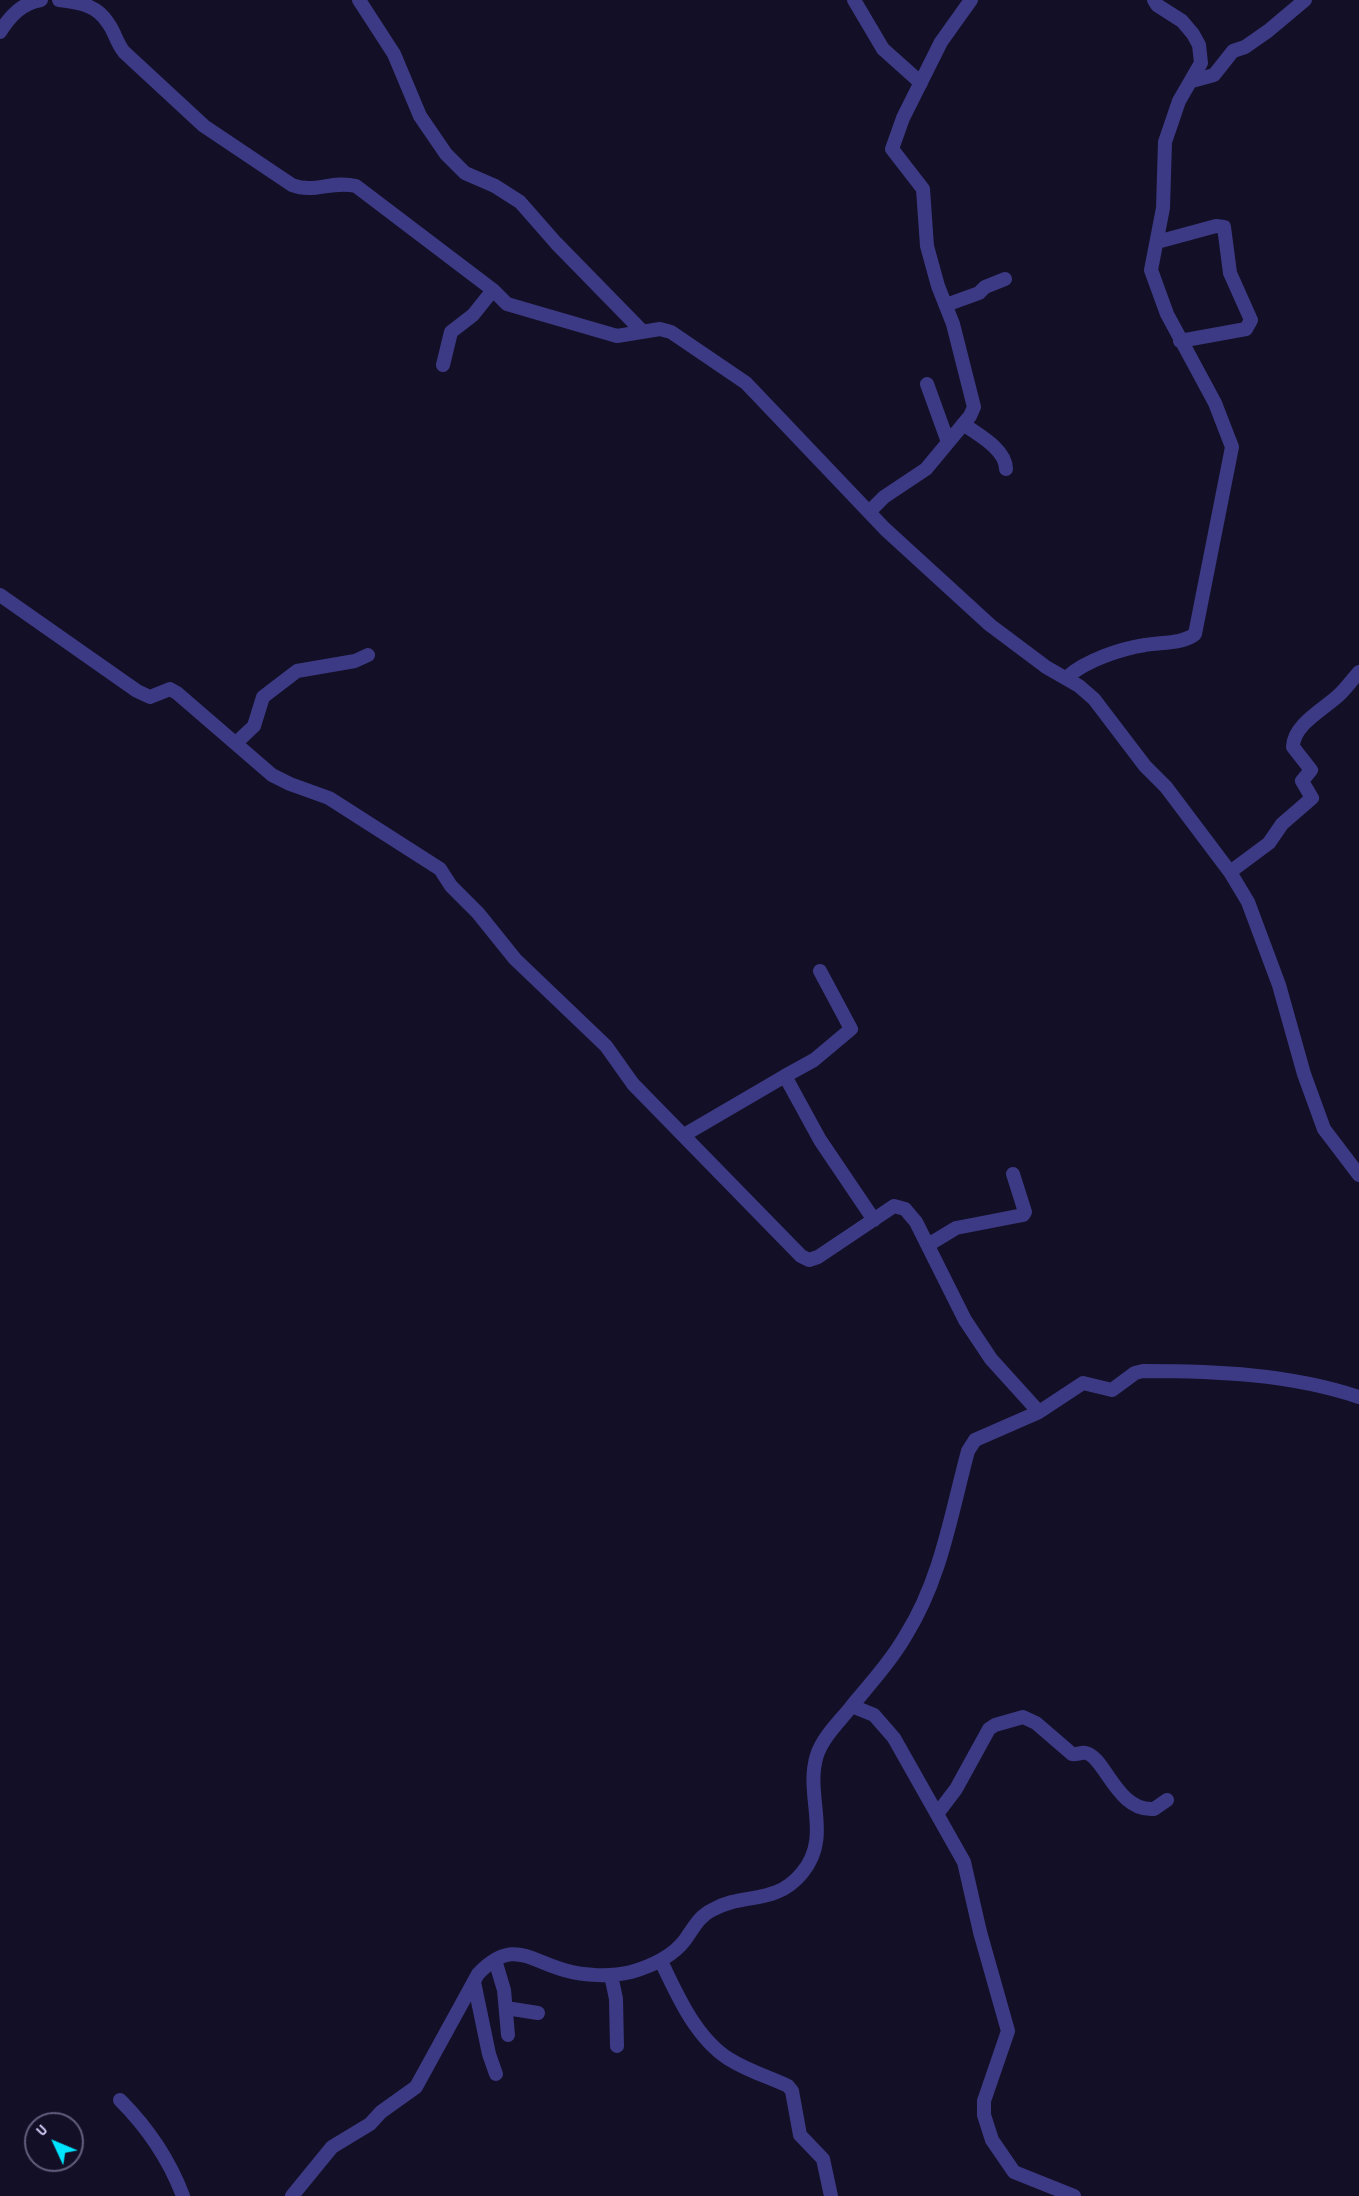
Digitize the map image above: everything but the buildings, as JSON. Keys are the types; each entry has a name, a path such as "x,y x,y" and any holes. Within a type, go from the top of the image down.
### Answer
{"street":[{"path":"0,32 9,18 24,5 41,0"},
{"path":"58,0 89,5 100,13 110,25 114,39 124,52 204,126 303,190 340,182 356,186 493,290 507,304 547,313 617,336 660,328 671,332 739,376 906,550 990,625 1046,667 1067,677 1094,699 1122,738 1166,787 1230,872 1248,902 1267,948 1323,1129 1359,1175"},
{"path":"359,0 394,54 420,117 446,154 465,173 495,186 520,202 556,243 642,331"},
{"path":"854,0 884,49 921,83"},
{"path":"868,512 884,497 926,469 963,424 974,406 927,246 923,189 892,149 941,42 971,0"},
{"path":"1067,677 1097,660 1131,647 1193,637 1198,630 1208,562 1232,447 1215,403 1180,341 1151,270 1163,208 1165,142 1179,101 1201,63 1199,45 1193,33 1182,21 1163,10 1155,0"},
{"path":"1192,81 1215,75 1233,51 1245,47 1268,31 1305,0"},
{"path":"1157,242 1216,225 1224,227 1230,273 1251,320 1245,328 1180,341"},
{"path":"946,305 979,293 986,287 1005,279"},
{"path":"443,365 451,332 473,315 493,290"},
{"path":"927,384 948,442"},
{"path":"963,424 1001,454 1006,462 1006,469"},
{"path":"0,595 137,691 150,697 170,689 177,693 272,774 290,784 329,798 440,869 451,885 478,913 515,958 606,1046 633,1084 792,1247 809,1260 818,1257 894,1206 900,1206 916,1222 965,1320 991,1359 1039,1412"},
{"path":"236,742 254,726 262,697 297,671 355,661 368,656"},
{"path":"1230,872 1269,843 1282,824 1312,798 1302,781 1309,776 1311,770 1293,747 1295,736 1303,725 1338,696 1359,672"},
{"path":"684,1135 814,1060 852,1029 820,971"},
{"path":"785,1076 805,1107 820,1140 874,1220"},
{"path":"928,1245 956,1228 1023,1215 1025,1212 1013,1174"},
{"path":"292,2196 332,2147 370,2124 381,2112 416,2087 474,1982 483,1969 495,1960 511,1954 525,1955 578,1974 611,1975 632,1972 674,1952 700,1919 714,1908 776,1894 803,1872 817,1844 816,1760 828,1736 906,1636 927,1597 945,1545 956,1491 971,1445 986,1434 1039,1412 1083,1383 1112,1390 1126,1379 1143,1371 1227,1373 1307,1382 1359,1398"},
{"path":"852,1706 874,1715 887,1728 906,1754 964,1862 980,1932 1007,2022 1006,2041 984,2101 987,2130 1014,2172 1074,2196"},
{"path":"937,1814 956,1788 989,1729 1023,1717 1036,1723 1072,1754 1085,1753 1092,1756 1116,1787 1137,1806 1154,1809 1167,1800"},
{"path":"495,1960 502,1974 508,2035"},
{"path":"661,1960 676,1992 712,2045 731,2060 788,2086 792,2091 800,2135 823,2159 831,2196"},
{"path":"611,1975 616,2000 617,2046"},
{"path":"474,1982 489,2054 496,2074"},
{"path":"506,2008 538,2013"},
{"path":"120,2100 134,2113 162,2150 183,2196"}]}
